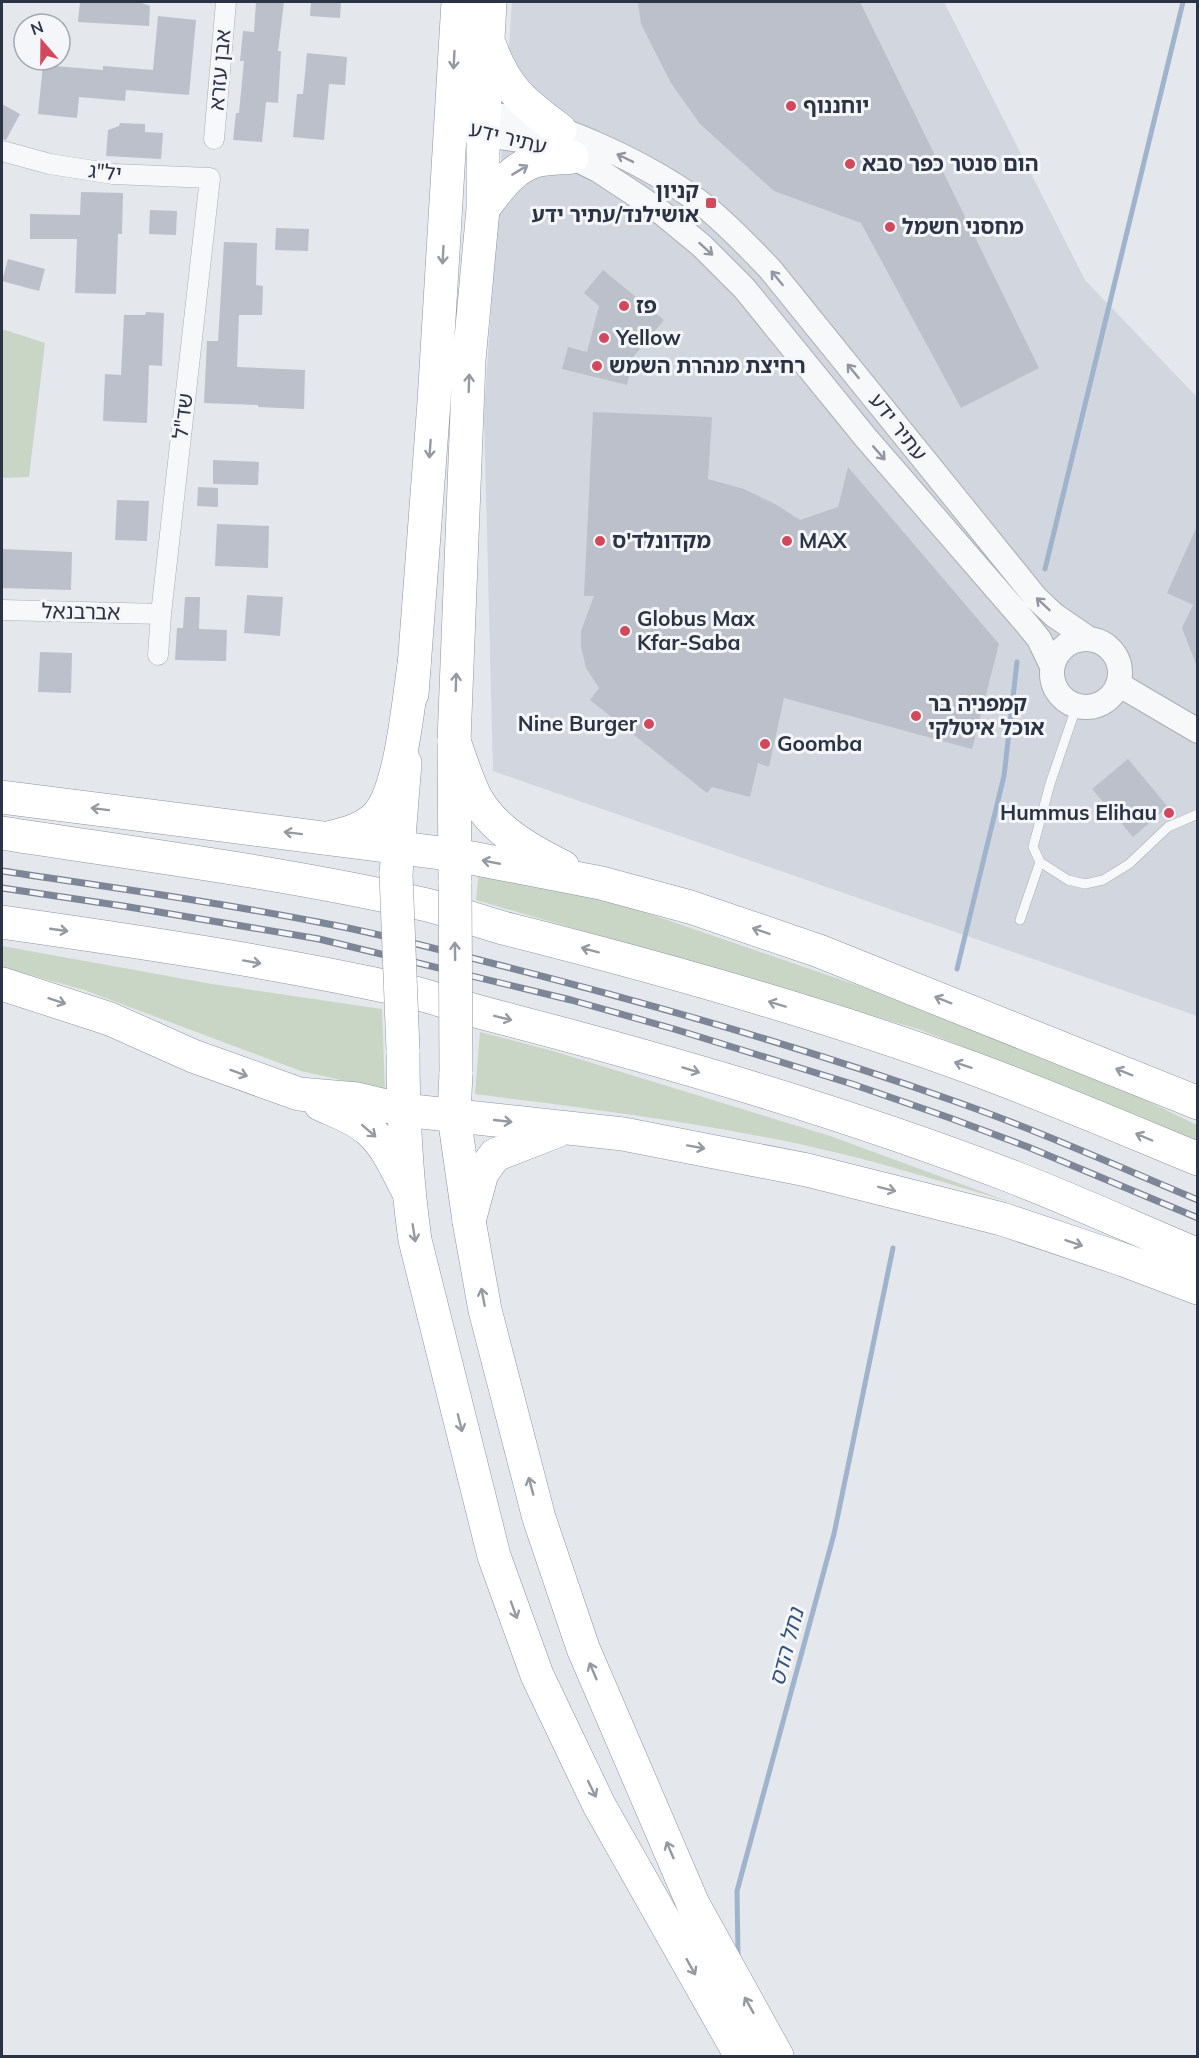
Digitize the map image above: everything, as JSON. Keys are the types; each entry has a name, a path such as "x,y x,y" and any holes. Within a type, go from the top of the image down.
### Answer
{"highway":[{"path":"458,2 434,402 397,861 403,1110 408,1191 414,1240 494,1556 537,1675 599,1804 741,2056"},
{"path":"490,2 484,125 483,209 470,360 453,741 456,1072 454,1116 485,1310 539,1518 584,1648 693,1904 777,2056"},
{"path":"483,209 503,182 519,169 538,161 566,144 515,94 497,65 488,41"},
{"path":"328,838 356,831 375,819 388,801 397,776 414,665"},
{"path":"453,741 474,795 493,822 539,855 568,870 601,882 690,907 819,951 1125,1072 1197,1103"},
{"path":"2,797 328,838 397,861 455,869 601,882"},
{"path":"2,833 132,852 330,886 428,906 596,951 859,1029 969,1066 1048,1096 1197,1160"},
{"path":"2,922 313,972 407,991 654,1058 842,1116 939,1149 1016,1178 1197,1255"},
{"path":"2,984 110,1018 193,1056 299,1094 353,1119 370,1131 386,1148 408,1191"},
{"path":"299,1094 357,1099 403,1110 623,1134 730,1153 899,1192 1002,1219 1124,1260 1197,1288"},
{"path":"469,1221 482,1173 495,1155 567,1128"}],"street":[{"name":"אבן עזרא","path":"214,139 226,2"},
{"name":"עתיר ידע","path":"451,123 484,125 514,139 543,145 566,144 611,151 667,181 706,207 751,249 814,323 1036,598 1073,629 1089,639"},
{"name":"עתיר ידע","path":"566,144 598,170 662,213 729,270 866,438 1026,623 1038,639 1052,666"},
{"name":"יל\"ג","path":"2,151 50,164 113,174 210,178"},
{"name":"שד\"ל","path":"158,655 210,178"},
{"name":"אברבנאל","path":"2,610 161,614"},
{"path":"1079,639 1089,639 1108,647 1119,664 1120,674 1113,693 1097,705 1077,705 1060,695 1052,676 1052,666 1061,649 1079,639"},
{"path":"1118,684 1197,731"}],"lane":[{"path":"1077,705 1050,784 1034,847 1040,862 1068,880 1085,884 1103,880 1129,864 1168,827 1197,814"},
{"path":"1020,920 1040,862"}],"shaded area":[{"path":"512,2 944,2 1085,280 1197,397 1197,1016 493,771 484,414"}],"green space":[{"path":"2,329 45,343 29,477 2,478"},
{"path":"479,871 615,902 868,989 1137,1096 1197,1125 1197,1141 918,1029 476,900"},
{"path":"2,946 212,984 382,1009 385,1090 301,1071 84,990 2,967"},
{"path":"480,1032 553,1051 830,1136 1010,1202 859,1158 767,1137 642,1116 475,1094"}],"building":[{"path":"80,2 139,2 150,6 149,26 78,22"},
{"path":"256,2 284,2 278,51 281,51 278,103 266,102 262,142 233,140 236,113 239,113 244,61 240,61 243,31 254,32"},
{"path":"311,2 341,2 340,18 310,16"},
{"path":"638,2 860,2 1039,368 961,408 861,223 774,191 700,124 671,83 641,24"},
{"path":"158,16 196,20 189,95 126,90 125,101 79,97 77,118 38,114 42,72 72,72 72,67 103,70 103,66 153,70"},
{"path":"307,53 347,57 345,85 329,84 324,140 293,137 297,94 303,94"},
{"path":"2,104 20,114 6,140 2,139"},
{"path":"120,123 145,124 145,132 163,133 161,159 106,156 108,130 119,126"},
{"path":"81,192 123,193 122,234 118,234 116,294 75,293 77,239 30,239 30,214 80,215"},
{"path":"150,210 177,211 176,235 149,234"},
{"path":"276,228 309,229 308,251 275,250"},
{"path":"224,242 257,243 256,285 263,286 262,315 239,315 237,367 305,370 304,409 204,403 207,341 218,341"},
{"path":"8,259 45,269 39,291 2,281"},
{"path":"603,270 664,320 634,356 627,385 562,369 568,347 587,352 599,306 584,293"},
{"path":"146,312 164,313 162,366 149,365 147,423 103,421 105,374 121,375 124,315 145,315"},
{"path":"593,412 712,417 708,479 744,489 777,505 800,520 838,507 848,467 999,644 972,749 784,698 769,767 758,763 750,797 712,787 707,793 590,700 599,688 586,668 581,647 581,631 594,596 584,596"},
{"path":"213,460 259,462 258,485 213,484"},
{"path":"198,487 218,488 218,507 197,506"},
{"path":"117,500 149,501 147,541 115,540"},
{"path":"217,524 269,526 268,568 215,566"},
{"path":"1197,526 1196,664 1182,628 1193,605 1167,593"},
{"path":"2,549 72,552 71,590 2,588"},
{"path":"247,595 283,597 280,636 244,633"},
{"path":"185,597 200,597 199,629 227,630 226,661 175,660 177,628 183,628"},
{"path":"40,652 72,653 71,693 38,692"},
{"path":"1128,759 1168,807 1133,837 1092,789"}],"waterway":[{"path":"1045,569 1183,2"},
{"path":"957,969 1004,776 1017,662"},
{"name":"נחל הדס","path":"738,1956 737,1891 834,1534 893,1248"}],"railway":[{"path":"2,871 283,915 345,927 614,995 785,1045 954,1101 1046,1136 1198,1200"},
{"path":"2,888 319,939 571,1000 852,1084 950,1118 1028,1147 1198,1218"}],"place":[{"name":"יוחננוף","path":"791,106"},
{"name":"הום סנטר כפר סבא","path":"850,164"},
{"name":"קניון אושילנד/עתיר ידע","path":"711,203"},
{"name":"מחסני חשמל","path":"890,227"},
{"name":"פז","path":"624,306"},
{"name":"Yellow","path":"604,338"},
{"name":"רחיצת מנהרת השמש","path":"597,366"},
{"name":"מקדונלד'ס","path":"600,541"},
{"name":"MAX","path":"787,541"},
{"name":"Globus Max Kfar-Saba","path":"625,631"},
{"name":"קמפניה בר אוכל איטלקי","path":"916,716"},
{"name":"Nine Burger","path":"649,724"},
{"name":"Goomba","path":"765,744"},
{"name":"Hummus Elihau","path":"1169,813"}]}
